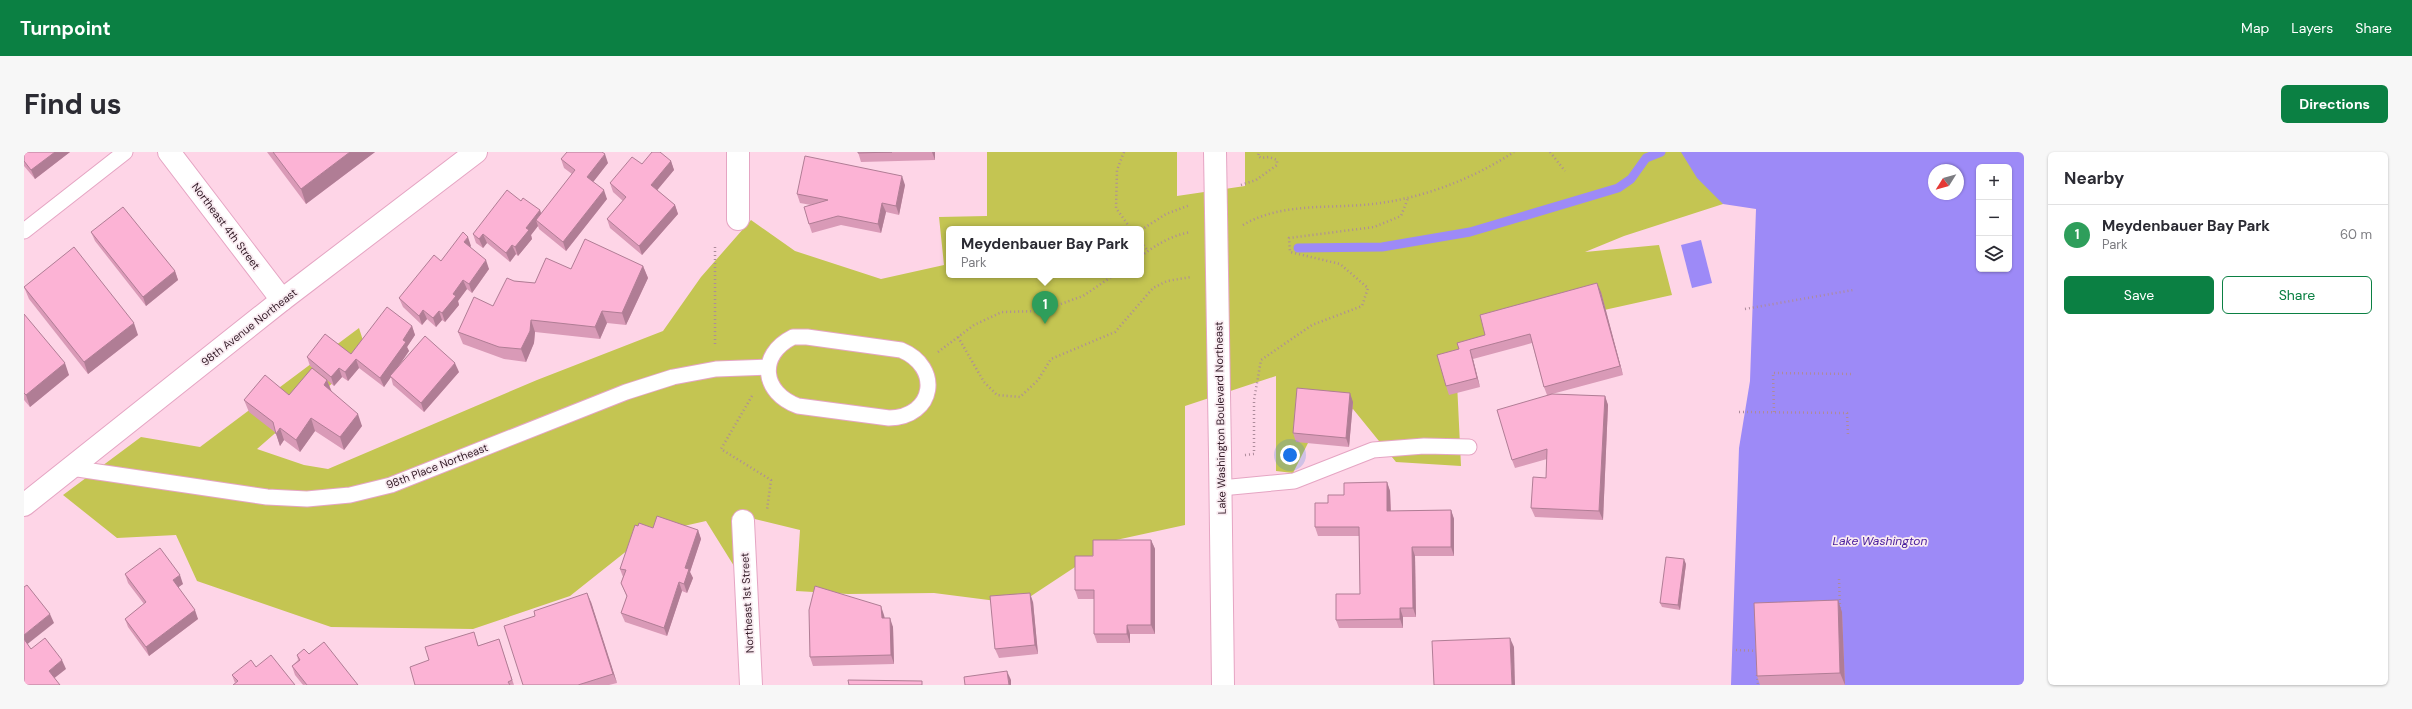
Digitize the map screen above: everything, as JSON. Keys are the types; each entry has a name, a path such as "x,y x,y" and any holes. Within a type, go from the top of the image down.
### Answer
{"street":[{"name":"Northeast 4th Street","path":"169,152 282,300"},
{"name":"98th Avenue Northeast","path":"24,505 282,300 476,152"},
{"path":"738,152 738,219"},
{"name":"Lake Washington Boulevard Northeast","path":"1215,152 1223,685"},
{"name":"Northeast 1st Street","path":"743,521 751,685"}],"lane":[{"path":"24,231 125,152"},
{"path":"793,337 807,337 901,350 912,354 921,364 927,376 928,389 924,401 915,412 902,418 889,418 798,406 785,401 776,392 769,381 768,367 773,353 782,343 793,337"},
{"name":"98th Place Northeast","path":"72,468 267,497 307,499 350,494 391,486 626,392 673,378 716,369 768,367"},
{"path":"1221,488 1294,481 1373,450 1424,446 1469,446"}],"path":[{"path":"1124,152 1117,170 1116,208 1129,226"},
{"path":"1238,227 1254,218 1276,211 1297,208 1360,205 1408,198 1464,179 1514,152"},
{"path":"1550,152 1565,171"},
{"path":"1244,455 1254,454 1254,400 1261,360 1312,325 1362,306 1368,288 1340,264 1290,252 1289,238 1374,227 1401,216 1408,198"},
{"path":"1144,254 1180,234 1193,232"},
{"path":"1144,246 1148,251"},
{"path":"715,247 716,369"},
{"path":"958,337 984,382 997,394 1020,397 1038,380 1051,359 1115,332 1153,288 1167,281 1193,277"},
{"path":"921,364 974,325 1002,312 1041,310 1083,296 1110,278"},
{"path":"1745,310 1853,290"},
{"path":"1774,412 1773,373 1854,374"},
{"path":"754,394 721,449 771,480 766,518"},
{"path":"1739,412 1847,413 1848,435"},
{"path":"1840,579 1840,614"},
{"path":"1756,644 1756,658"},
{"path":"1736,650 1764,650"},
{"path":"1757,671 1758,685"}],"shaded area":[{"path":"987,152 1177,152 1177,196 1245,186 1245,152 1803,152 1763,201 1723,204 1624,236 1585,252 1659,245 1672,295 1518,329 1456,362 1461,466 1396,462 1353,409 1317,425 1293,473 1276,471 1276,376 1185,406 1185,525 1116,540 1019,604 934,593 848,594 796,591 800,530 734,514 734,566 706,521 648,534 570,596 473,629 331,627 197,581 176,535 117,538 63,495 141,437 200,447 359,328 367,353 257,449 304,465 328,469 537,380 663,331 701,277 751,220 795,251 881,279 944,265 939,217 987,216"}],"water":[{"name":"Lake Washington","path":"1681,152 2024,152 2024,685 1731,685 1739,448 1750,381 1756,209 1723,204 1697,178"},
{"path":"1701,240 1712,283 1692,288 1681,245"}],"building":[{"path":"24,152 55,152 31,170 24,161"},
{"path":"273,152 350,152 301,189"},
{"path":"567,152 602,152 605,154 587,177 604,190 563,242 536,220 575,170 561,159"},
{"path":"652,152 660,152 671,161 651,185 675,205 639,246 607,219 626,197 610,183 632,157 642,164"},
{"path":"858,152 892,152 858,153"},
{"path":"805,156 902,176 896,206 882,203 878,224 838,216 809,224 804,207 828,200 797,194"},
{"path":"507,190 521,201 523,198 540,210 526,228 529,230 515,247 512,245 506,253 483,234 479,239 473,234"},
{"path":"123,207 175,271 143,297 91,232"},
{"path":"463,232 468,237 464,242 486,260 469,284 463,280 453,294 456,296 442,313 439,311 433,318 423,310 419,316 399,298 434,255 441,261"},
{"path":"585,239 643,266 622,313 602,311 595,327 531,320 530,331 521,349 499,347 458,332 474,297 493,306 507,278 514,281 535,283 546,258 571,269"},
{"path":"74,247 134,323 84,362 24,287"},
{"path":"1597,283 1620,366 1544,387 1530,334 1470,350 1477,378 1446,386 1437,355 1459,349 1457,343 1485,335 1480,315"},
{"path":"387,307 412,326 403,340 406,342 380,378 356,359 345,372 339,368 331,377 307,357 325,334 351,354"},
{"path":"24,314 65,363 26,395 24,393"},
{"path":"425,336 455,363 421,403 390,376"},
{"path":"312,368 327,380 324,385 358,414 340,437 311,418 296,440 280,428 276,434 273,422 244,400 265,375 289,395"},
{"path":"1297,388 1350,393 1346,438 1293,433"},
{"path":"1552,394 1605,396 1599,511 1531,508 1533,477 1546,478 1547,449 1512,460 1497,410"},
{"path":"1387,482 1387,511 1451,510 1451,547 1412,547 1413,608 1400,608 1400,619 1336,620 1336,594 1360,594 1359,527 1315,527 1315,503 1328,503 1328,495 1344,495 1344,483"},
{"path":"657,516 698,530 685,568 689,569 684,584 679,582 664,628 621,613 627,596 621,583 626,570 620,569 635,525 638,526 639,523 653,528"},
{"path":"1093,540 1151,540 1151,625 1127,625 1127,634 1094,634 1094,590 1075,590 1075,556 1093,556"},
{"path":"160,548 180,575 173,580 195,610 146,647 125,619 146,602 125,574"},
{"path":"1666,557 1684,559 1678,605 1660,603"},
{"path":"27,585 50,614 24,635 24,587"},
{"path":"815,586 881,606 882,618 890,618 891,655 810,657 809,610"},
{"path":"587,593 613,674 578,685 523,685 504,626 535,616 534,611"},
{"path":"1030,593 1035,645 995,649 990,596"},
{"path":"1838,600 1840,673 1757,676 1754,603"},
{"path":"474,632 478,646 499,639 512,680 508,682 510,685 415,685 410,667 429,660 425,647"},
{"path":"45,638 62,660 49,671 60,685 24,685 24,639 31,649"},
{"path":"1510,638 1512,685 1434,685 1432,641"},
{"path":"324,642 358,685 307,685 292,666 300,660 297,655 304,649 309,654"},
{"path":"271,655 295,685 233,685 238,681 232,675 251,660 256,667"},
{"path":"1007,671 1009,685 965,685 964,677"},
{"path":"848,680 922,681 922,685 849,685"}],"waterway":[{"path":"1298,248 1382,247 1470,232 1618,188 1631,179 1646,158 1661,152"}],"place":[{"name":"Meydenbauer Bay Park","path":"1045,324"}]}
